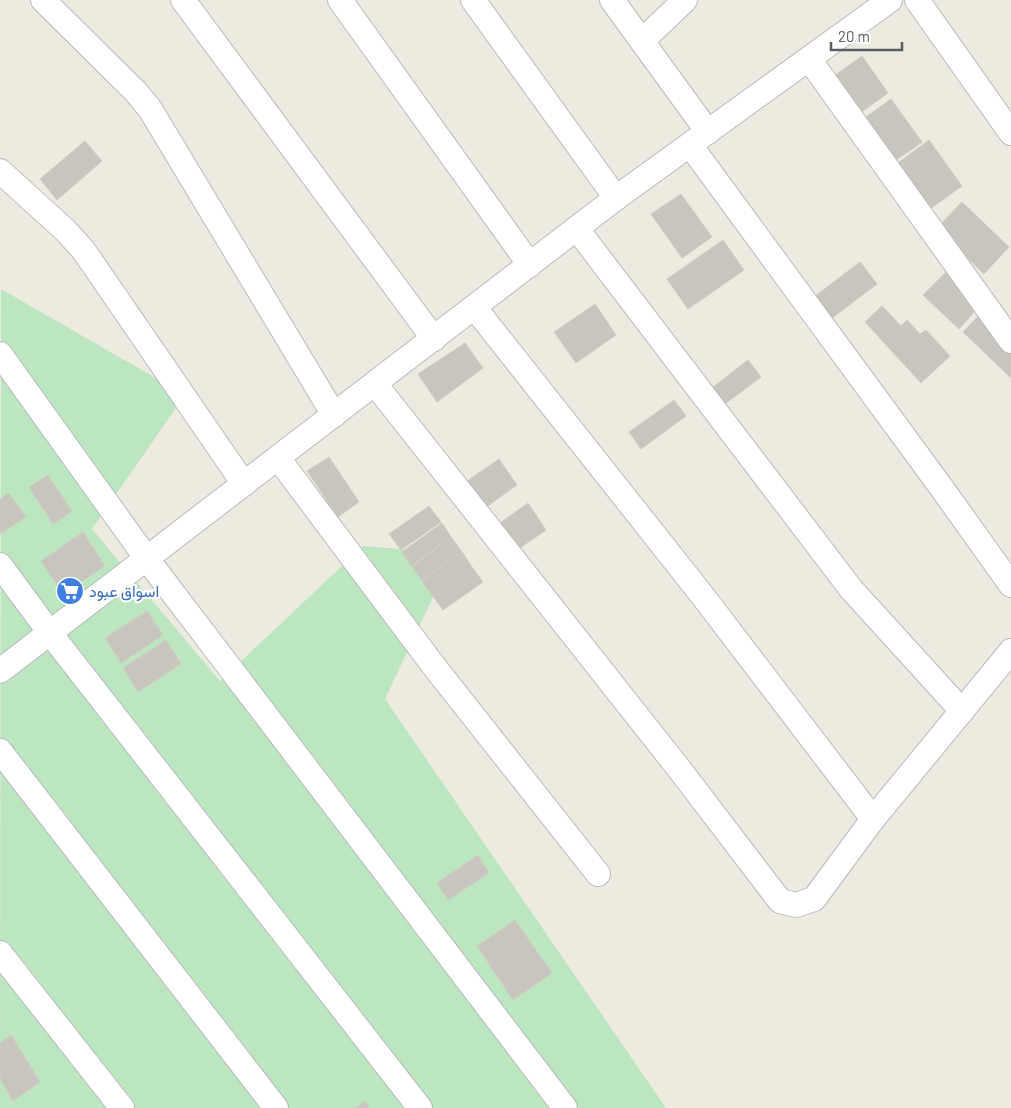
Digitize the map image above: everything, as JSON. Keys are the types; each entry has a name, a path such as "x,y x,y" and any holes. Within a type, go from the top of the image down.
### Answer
{"street":[{"path":"43,0 136,92 150,109 334,415"},
{"path":"184,0 434,339"},
{"path":"340,0 530,265"},
{"path":"473,0 616,198"},
{"path":"612,0 642,41 699,139 1011,585"},
{"path":"642,41 685,0"},
{"path":"0,671 616,198 890,0"},
{"path":"917,0 1011,133"},
{"path":"809,59 1011,341"},
{"path":"0,171 66,231 84,251 244,484"},
{"path":"576,229 851,589 962,711"},
{"path":"474,307 702,595 873,820"},
{"path":"0,354 147,558 564,1108"},
{"path":"375,384 680,770 780,901 796,905 814,899 873,820 1011,651"},
{"path":"278,458 433,665 598,874"},
{"path":"0,565 50,633 420,1108"},
{"path":"0,751 276,1108"},
{"path":"0,953 122,1108"}],"green space":[{"path":"1,289 185,395 92,529 220,681 363,546 454,553 385,699 666,1108 0,1108"}],"building":[{"path":"862,56 888,93 849,121 824,83"},
{"path":"891,99 922,142 885,168 855,125"},
{"path":"929,140 962,186 923,214 891,168"},
{"path":"85,141 102,161 57,200 40,179"},
{"path":"681,194 712,237 682,258 651,214"},
{"path":"962,202 1009,247 984,274 937,228"},
{"path":"723,240 744,270 688,309 667,279"},
{"path":"860,262 877,284 827,322 810,300"},
{"path":"949,269 983,302 959,329 923,295"},
{"path":"595,304 616,335 576,363 554,332"},
{"path":"989,305 1011,326 1011,378 963,332"},
{"path":"882,306 901,326 907,320 920,334 926,330 950,356 921,383 865,322"},
{"path":"465,343 483,368 437,402 418,374"},
{"path":"748,360 761,377 725,404 712,388"},
{"path":"674,400 686,416 641,449 629,432"},
{"path":"329,457 359,502 338,517 307,471"},
{"path":"499,459 517,485 475,515 457,488"},
{"path":"48,475 72,511 53,524 29,487"},
{"path":"9,493 26,517 0,534 0,499"},
{"path":"528,503 546,530 504,559 486,533"},
{"path":"429,506 441,522 401,550 389,534"},
{"path":"442,523 451,537 411,566 402,552"},
{"path":"83,532 105,566 63,594 41,561"},
{"path":"451,537 462,552 422,580 412,567"},
{"path":"462,552 472,567 432,595 422,581"},
{"path":"472,567 483,582 443,610 432,595"},
{"path":"147,611 163,635 121,663 105,638"},
{"path":"166,640 181,664 138,692 123,668"},
{"path":"478,855 489,873 448,900 437,883"},
{"path":"515,920 552,973 513,1000 477,946"},
{"path":"11,1035 40,1082 13,1101 0,1079 0,1043"},
{"path":"365,1101 370,1108 356,1108"}],"place":[{"name":"اسواق عبود","path":"70,591"}]}
